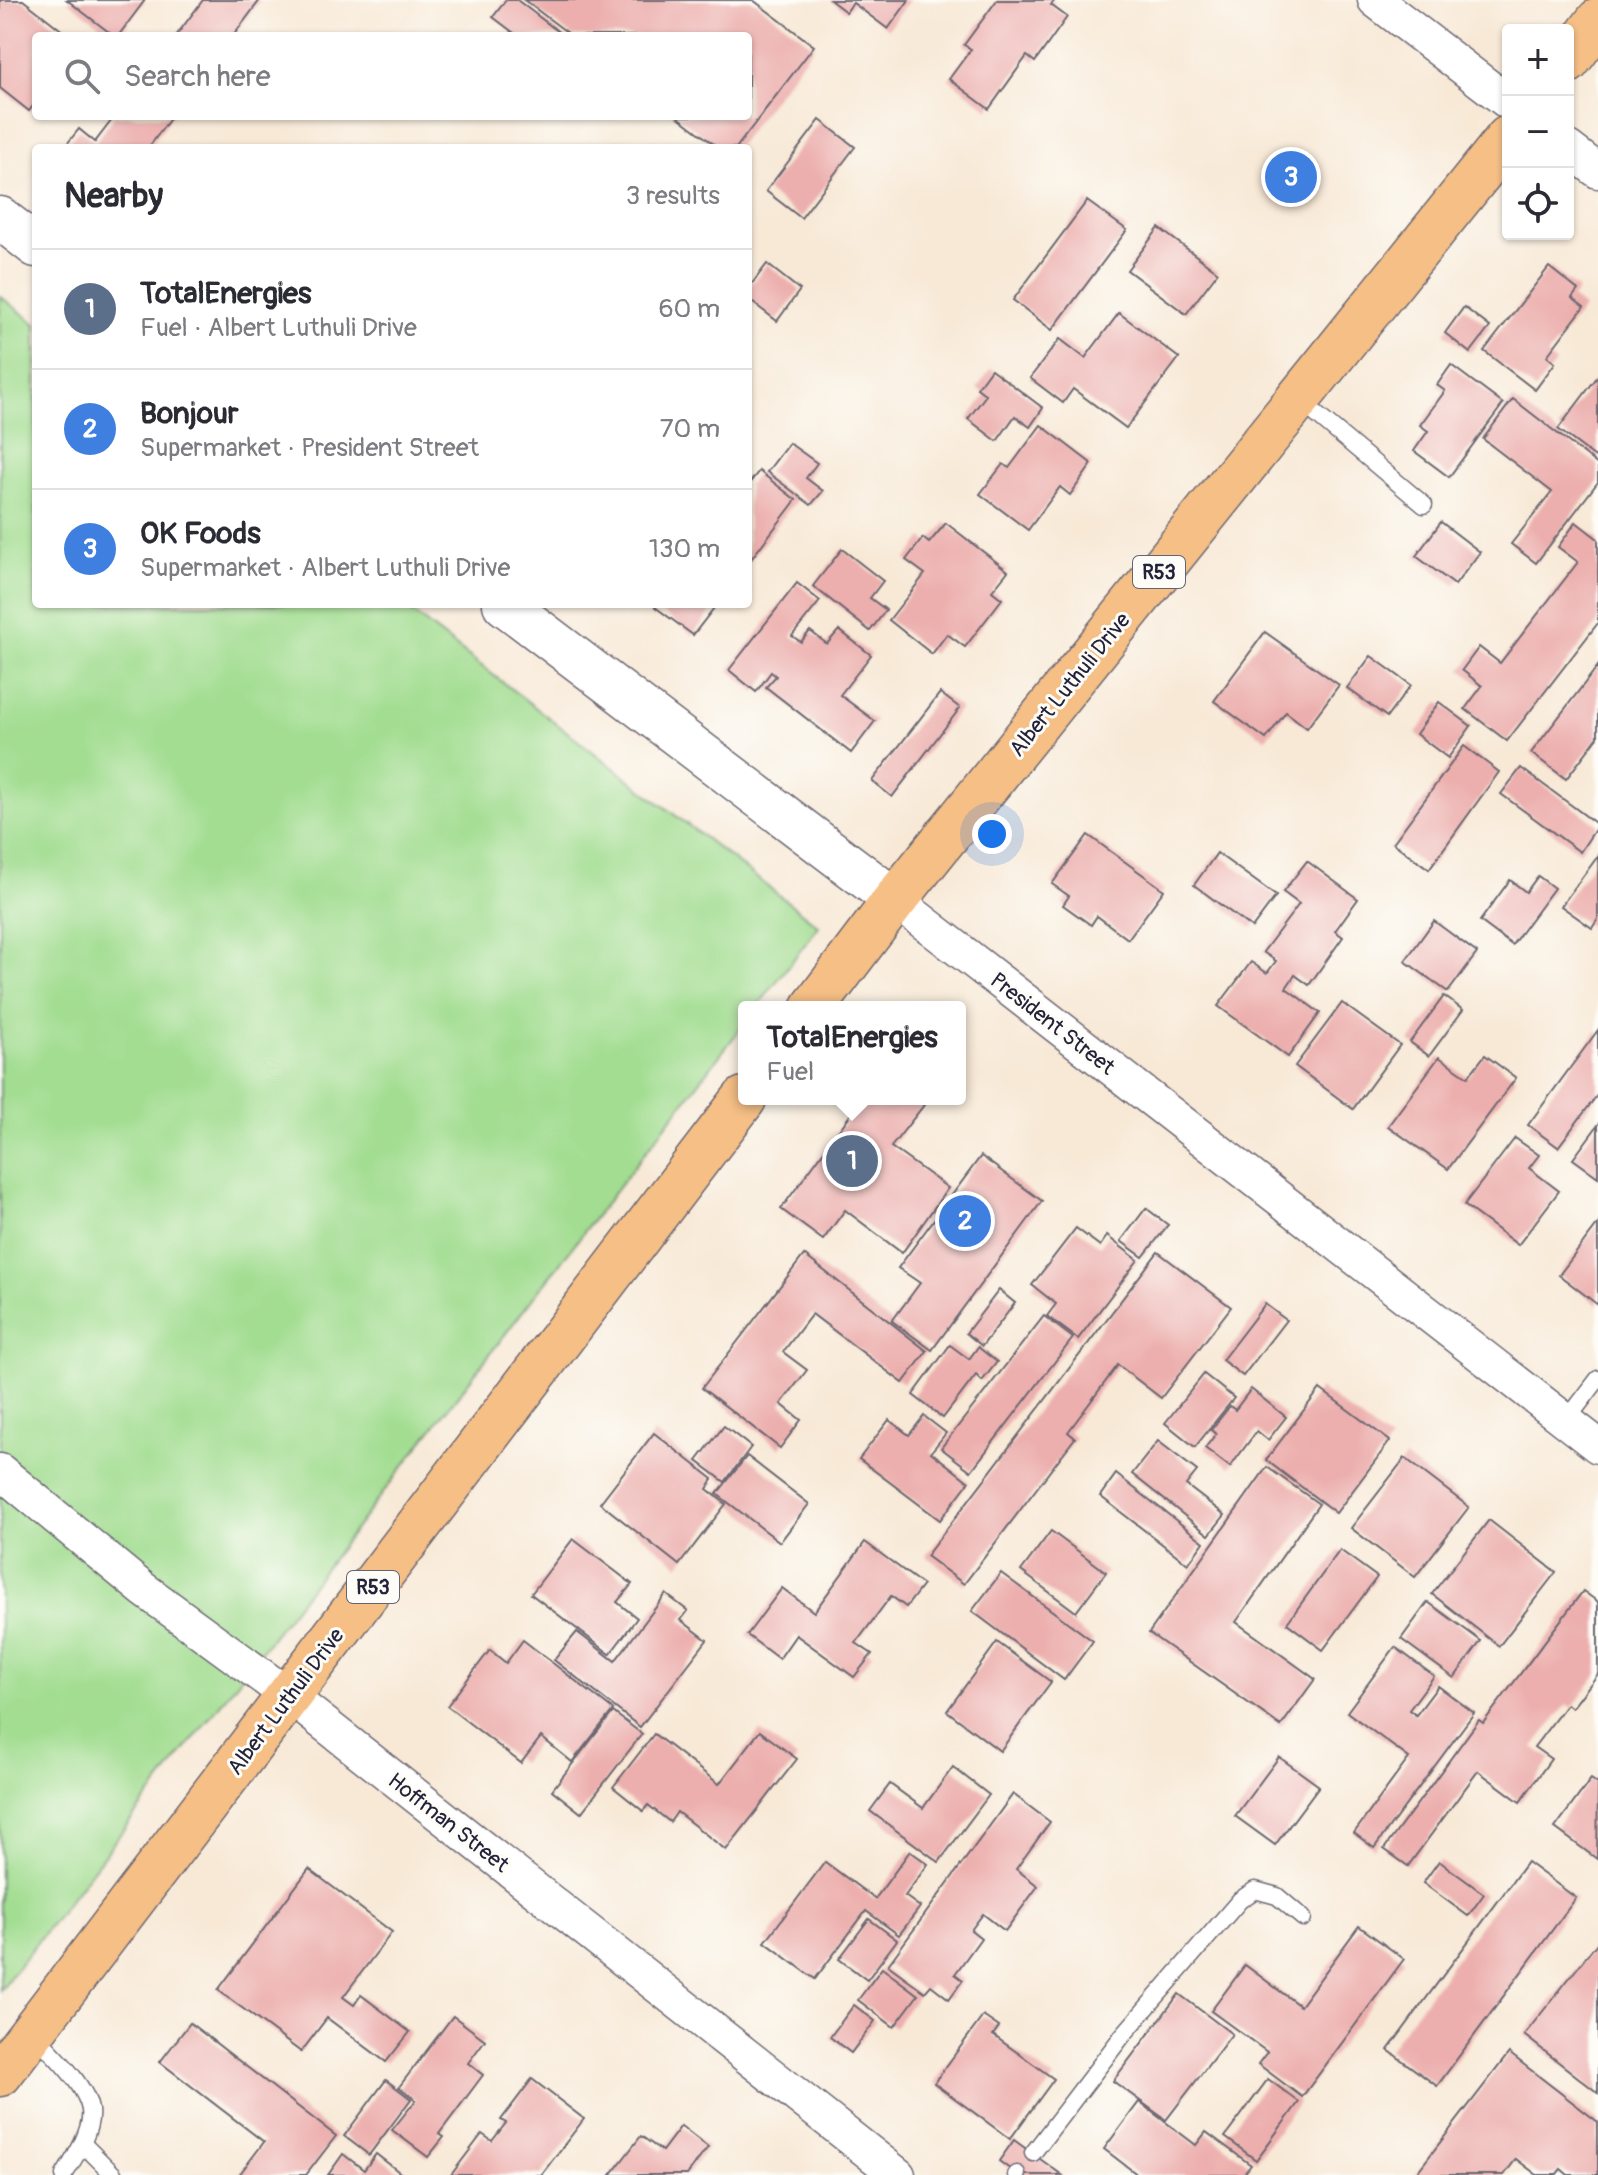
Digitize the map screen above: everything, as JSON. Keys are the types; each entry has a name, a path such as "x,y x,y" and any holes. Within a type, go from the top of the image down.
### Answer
{"main road":[{"name":"Albert Luthuli Drive","path":"819,1001 895,900 1502,145"},
{"name":"Albert Luthuli Drive","path":"0,2074 739,1105"}],"street":[{"path":"1375,0 1502,97"},
{"path":"1574,153 1598,171"},
{"path":"0,218 32,243"},
{"name":"President Street","path":"509,608 895,900 1598,1446"},
{"name":"Hoffman Street","path":"0,1471 143,1589 289,1696 898,2175"}],"lane":[{"path":"1298,399 1424,505"},
{"path":"1566,1421 1598,1379"},
{"path":"1033,2153 1123,2035 1240,1900 1255,1890 1277,1896 1303,1918"},
{"path":"32,2031 80,2086 90,2111 83,2144 64,2175"},
{"path":"83,2144 114,2175"}],"green space":[{"path":"0,296 32,321 32,608 406,608 819,926 762,1001 738,1001 738,1032 0,1990"}],"building":[{"path":"0,0 23,0 64,32 32,32 32,107 29,111 0,88"},
{"path":"67,0 145,0 121,32 109,32"},
{"path":"203,0 260,0 236,32 179,32"},
{"path":"506,0 517,0 559,32 513,32 493,17"},
{"path":"524,0 753,0 814,46 739,144 714,144 682,120 752,120 752,32 567,32"},
{"path":"830,0 909,0 888,29 853,3 846,12"},
{"path":"997,0 1055,0 1051,5 1067,17 1035,62 1027,56 989,109 949,79 971,49 964,45"},
{"path":"112,120 169,120 151,144 67,144 79,129 95,142"},
{"path":"820,120 855,147 801,218 766,191"},
{"path":"1087,201 1127,230 1052,330 1013,300"},
{"path":"1159,228 1218,272 1186,314 1127,270"},
{"path":"767,264 800,290 777,321 752,302 752,284"},
{"path":"1549,267 1578,290 1572,298 1584,307 1547,356 1555,363 1535,390 1484,351"},
{"path":"1464,307 1490,327 1470,353 1445,333"},
{"path":"1119,313 1179,358 1126,428 1073,389 1063,403 1030,378 1060,339 1085,358"},
{"path":"1451,365 1503,404 1449,477 1414,451 1428,431 1420,425 1445,391 1437,385"},
{"path":"991,369 1043,408 1030,427 1015,416 997,441 968,419 986,395 977,388"},
{"path":"1598,376 1598,459 1558,429"},
{"path":"1513,399 1598,465 1598,482 1536,563 1511,544 1552,492 1483,439"},
{"path":"1041,425 1092,464 1070,495 1060,487 1028,530 980,494 1003,464 1009,468"},
{"path":"789,443 817,463 806,478 823,491 811,505 767,472"},
{"path":"759,471 796,500 752,558 752,480"},
{"path":"1441,522 1480,552 1455,585 1416,556"},
{"path":"1576,522 1598,539 1598,623 1507,741 1465,709 1482,686 1462,670 1479,647 1500,663 1578,562 1558,547"},
{"path":"946,523 1008,571 992,591 1002,599 965,647 947,634 932,654 889,620 925,574 906,560 923,538 929,543"},
{"path":"842,549 883,581 870,598 886,610 870,631 813,586"},
{"path":"797,583 820,601 792,636 801,642 810,631 827,644 839,630 871,655 840,695 875,721 851,753 766,687 776,676 771,672 756,692 729,670"},
{"path":"656,608 714,608 693,635"},
{"path":"1265,632 1339,685 1307,728 1286,712 1266,739 1214,701"},
{"path":"1371,656 1411,685 1387,717 1347,688"},
{"path":"1598,666 1598,737 1566,779 1531,753"},
{"path":"940,693 960,708 892,797 872,781"},
{"path":"1439,702 1471,726 1448,758 1416,734"},
{"path":"1464,746 1499,772 1429,869 1393,843"},
{"path":"1521,768 1598,825 1580,852 1501,794"},
{"path":"1088,835 1164,890 1128,939 1097,916 1091,925 1063,905 1069,896 1052,884"},
{"path":"1217,853 1276,896 1252,928 1194,885"},
{"path":"1598,856 1598,919 1592,928 1561,906"},
{"path":"1307,861 1358,899 1335,931 1343,937 1309,985 1295,975 1286,988 1320,1013 1288,1057 1218,1006 1251,962 1267,973 1276,961 1263,952 1299,904 1283,892"},
{"path":"1538,876 1554,888 1512,945 1480,921 1510,880 1526,892"},
{"path":"1434,921 1477,953 1448,992 1405,961"},
{"path":"1444,996 1463,1010 1429,1056 1410,1042"},
{"path":"1342,1003 1400,1045 1353,1109 1295,1066"},
{"path":"1598,1030 1598,1094 1558,1147 1528,1125"},
{"path":"1485,1055 1516,1078 1448,1169 1388,1126 1439,1057 1468,1077"},
{"path":"858,1105 924,1105 891,1147 948,1188 902,1253 845,1210 823,1240 781,1209"},
{"path":"1598,1125 1598,1177 1573,1159"},
{"path":"1515,1138 1539,1155 1529,1168 1559,1191 1518,1245 1464,1205"},
{"path":"981,1156 1042,1201 932,1350 892,1321 920,1283 898,1268"},
{"path":"1146,1208 1168,1225 1143,1257 1121,1241"},
{"path":"1598,1224 1598,1305 1559,1275"},
{"path":"1076,1228 1100,1246 1107,1236 1138,1260 1078,1339 1047,1316 1056,1304 1032,1285"},
{"path":"1158,1252 1231,1307 1161,1398 1118,1365 1068,1432 1075,1438 964,1584 926,1556"},
{"path":"804,1255 927,1351 903,1383 812,1314 783,1352 807,1370 781,1404 801,1420 780,1448 702,1388"},
{"path":"999,1290 1015,1303 982,1346 966,1333"},
{"path":"1265,1304 1286,1320 1243,1376 1222,1360"},
{"path":"1044,1316 1073,1338 971,1471 941,1448"},
{"path":"950,1345 969,1359 978,1347 997,1362 982,1381 976,1375 943,1418 913,1395"},
{"path":"1204,1374 1234,1398 1195,1447 1165,1423"},
{"path":"1251,1389 1286,1417 1268,1440 1257,1431 1230,1467 1205,1448 1216,1434 1211,1430 1230,1406 1235,1410"},
{"path":"1320,1389 1390,1441 1336,1513 1266,1460"},
{"path":"924,1416 946,1433 931,1452 969,1482 940,1520 859,1459 889,1420 909,1435"},
{"path":"724,1426 751,1447 725,1482 697,1461"},
{"path":"654,1433 713,1479 707,1489 726,1504 679,1565 600,1503"},
{"path":"1158,1441 1197,1471 1186,1485 1225,1515 1209,1535 1132,1474"},
{"path":"747,1456 809,1504 780,1542 717,1494"},
{"path":"1405,1458 1469,1507 1415,1577 1351,1528"},
{"path":"1267,1467 1319,1504 1236,1622 1315,1679 1281,1726 1149,1633"},
{"path":"1116,1474 1204,1542 1188,1564 1100,1496"},
{"path":"1489,1520 1556,1572 1499,1646 1432,1594"},
{"path":"1051,1531 1106,1572 1076,1612 1021,1571"},
{"path":"573,1539 632,1584 617,1602 637,1618 610,1654 531,1594"},
{"path":"865,1542 923,1585 906,1607 891,1596 856,1643 872,1654 854,1677 796,1635 779,1659 747,1635 782,1588 814,1612"},
{"path":"1340,1550 1377,1577 1323,1650 1287,1623"},
{"path":"1001,1573 1093,1641 1064,1680 972,1611"},
{"path":"1583,1591 1598,1602 1598,1674 1572,1708 1567,1704 1534,1747 1551,1759 1520,1802 1478,1771 1408,1866 1384,1849 1479,1720 1483,1723"},
{"path":"666,1594 688,1611 681,1620 707,1640 640,1727 554,1660 577,1632 615,1661"},
{"path":"1428,1602 1481,1641 1454,1678 1401,1639"},
{"path":"523,1640 613,1710 572,1762 541,1737 521,1763 447,1706 490,1650 506,1663"},
{"path":"997,1642 1051,1682 1000,1751 947,1711"},
{"path":"1395,1647 1434,1676 1409,1710 1416,1715 1438,1686 1474,1713 1374,1848 1354,1833 1409,1758 1347,1712"},
{"path":"613,1712 642,1734 581,1813 552,1790"},
{"path":"760,1731 797,1759 726,1850 677,1812 670,1822 648,1805 643,1811 613,1787 654,1734 719,1784"},
{"path":"1279,1757 1319,1786 1275,1845 1235,1816"},
{"path":"953,1767 989,1795 939,1862 870,1811 890,1784 923,1808"},
{"path":"1591,1779 1598,1784 1597,1859 1555,1828"},
{"path":"1013,1794 1050,1822 1016,1869 1038,1886 1005,1931 983,1914 971,1930 981,1938 955,1974 963,1980 949,1999 931,1985 925,1992 888,1965"},
{"path":"910,1851 928,1864 905,1896 920,1907 899,1935 866,1911 815,1979 765,1942 825,1862 875,1899"},
{"path":"1439,1861 1484,1894 1468,1916 1423,1883"},
{"path":"1527,1862 1576,1898 1437,2086 1388,2050"},
{"path":"309,1869 392,1932 343,1997 354,2005 361,1995 410,2032 386,2062 327,2018 301,2052 218,1990"},
{"path":"869,1919 897,1940 867,1980 839,1959"},
{"path":"1359,1926 1404,1959 1302,2097 1258,2064 1267,2052 1211,2011 1245,1965 1300,2006"},
{"path":"1598,1942 1598,2093 1524,2035"},
{"path":"882,1968 918,1995 894,2027 858,2000"},
{"path":"1179,1994 1232,2034 1166,2120 1113,2081"},
{"path":"854,2005 875,2021 851,2053 830,2037"},
{"path":"453,2016 485,2040 468,2063 483,2075 439,2134 444,2137 428,2157 392,2130 416,2100 399,2087"},
{"path":"983,2016 999,2027 993,2035 1054,2079 1010,2139 934,2083"},
{"path":"190,2023 336,2136 306,2175 239,2175 264,2142 160,2062"},
{"path":"1509,2053 1598,2122 1598,2175 1568,2175 1561,2169 1556,2175 1537,2175 1516,2159 1504,2175 1415,2175"},
{"path":"532,2079 584,2119 541,2175 451,2175 482,2134 492,2141 506,2123 501,2120"},
{"path":"1268,2079 1299,2102 1256,2160 1225,2137"},
{"path":"386,2080 411,2099 369,2155 344,2136"},
{"path":"1139,2102 1196,2145 1206,2132 1251,2165 1243,2175 1138,2175 1104,2149"},
{"path":"681,2126 708,2147 687,2175 611,2175 641,2136 662,2151"},
{"path":"1014,2140 1062,2175 1018,2175 999,2161"},
{"path":"343,2154 364,2170 376,2154 403,2175 328,2175"}],"place":[{"name":"OK Foods","path":"1291,177"},
{"name":"TotalEnergies","path":"852,1161"},
{"name":"Bonjour","path":"965,1221"}]}
